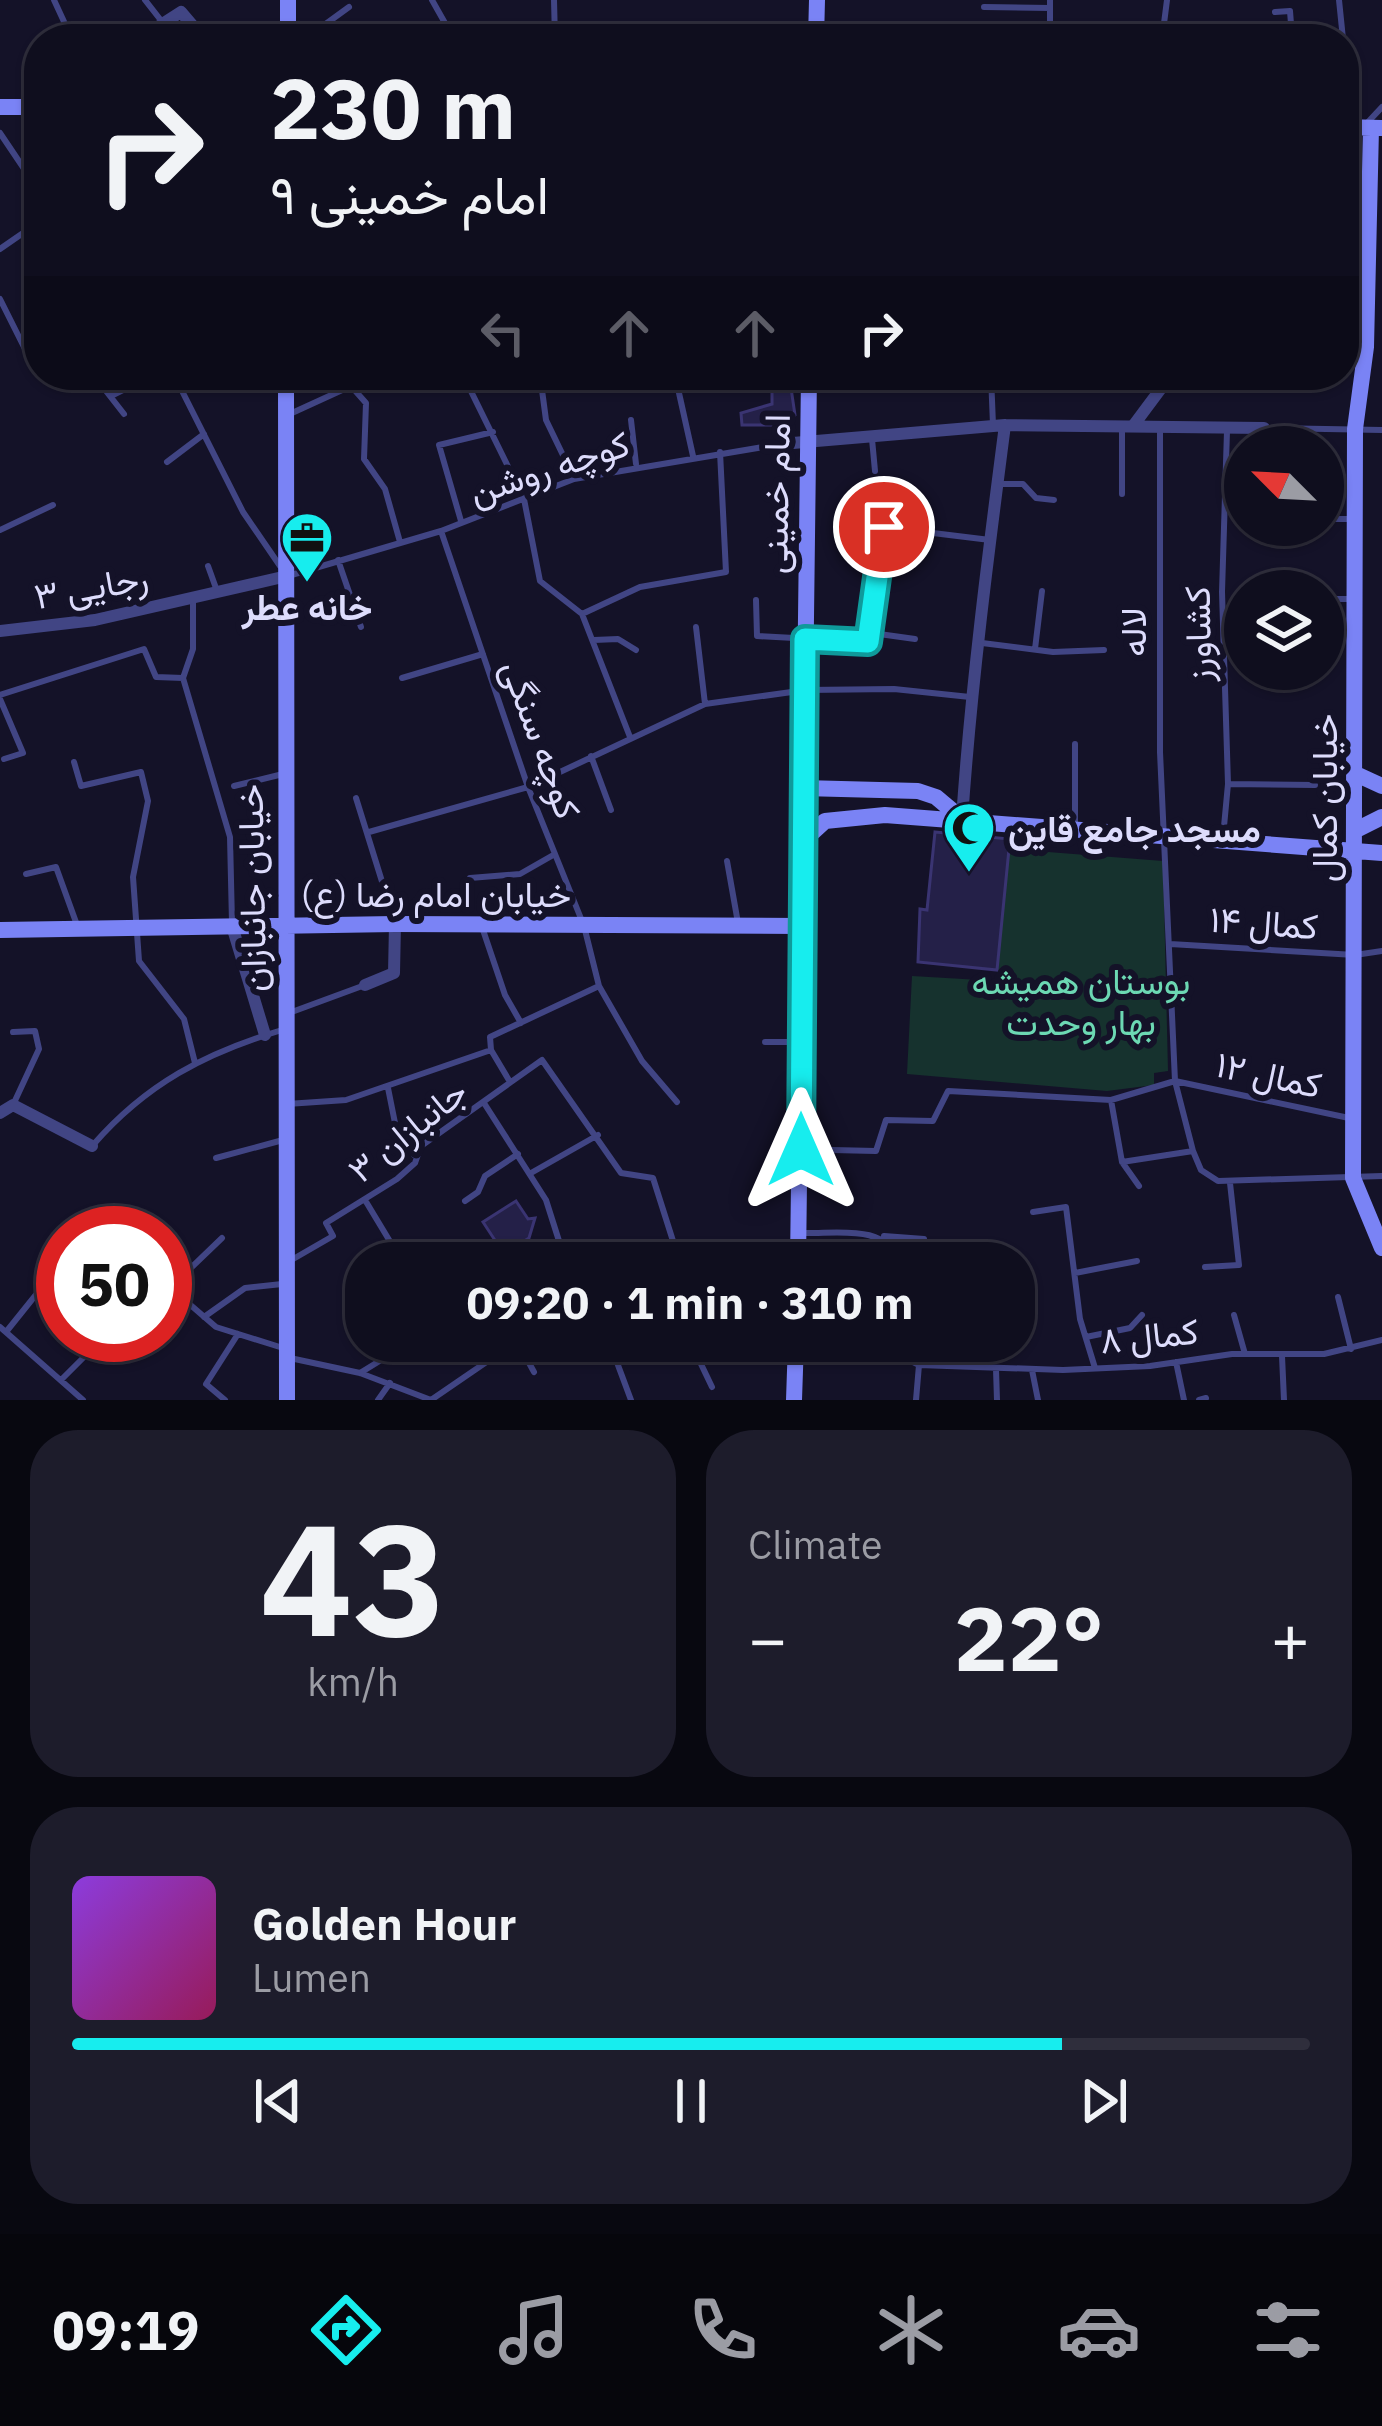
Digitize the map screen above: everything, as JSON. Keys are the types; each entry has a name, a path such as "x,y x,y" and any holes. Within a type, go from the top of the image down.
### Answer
{"street":[{"path":"163,23 181,12 191,24"},
{"name":"خیابان کمال","path":"1362,128 1375,277 1355,429 1358,775 1352,1119 1353,1178 1380,1237"},
{"name":"خیابان جانبازان","path":"287,1400 283,774 291,390"},
{"name":"امام خمینی","path":"798,1242 809,390"},
{"path":"1127,426 1159,390"},
{"path":"962,819 970,697 982,643 998,484 999,425"},
{"path":"781,444 999,425 1224,428"},
{"name":"رجایی ۳","path":"0,631 94,620 286,576"},
{"path":"1358,775 1382,786"},
{"path":"803,788 918,791 962,819"},
{"path":"1356,840 1382,817"},
{"path":"802,842 825,820 962,819 1076,832 1356,840 1382,853"},
{"path":"364,985 394,973 395,924"},
{"name":"خیابان امام رضا (ع)","path":"0,930 395,924 801,926"},
{"path":"232,926 265,1035"},
{"path":"0,1113 13,1105 92,1147"},
{"path":"794,1400 795,1362"}],"lane":[{"path":"145,0 163,23"},
{"path":"984,8 1050,4"},
{"path":"326,24 349,7"},
{"path":"1275,12 1290,11 1291,24"},
{"path":"1362,128 1382,107"},
{"path":"0,133 24,168"},
{"path":"0,299 24,347"},
{"path":"1359,348 1366,347"},
{"path":"107,390 124,414"},
{"path":"112,395 122,390"},
{"path":"182,390 243,512 286,576"},
{"path":"288,415 342,390"},
{"path":"355,390 366,403 364,459 385,489 400,542"},
{"path":"471,390 524,499 540,581 582,614 631,737"},
{"path":"542,390 546,420 574,479"},
{"path":"678,390 693,456"},
{"path":"993,390 999,425"},
{"path":"632,420 636,464"},
{"path":"1122,494 1127,426"},
{"name":"لاله","path":"1160,427 1158,664 1175,1081 1193,1151"},
{"path":"1344,429 1382,430"},
{"path":"462,523 439,445 493,432"},
{"path":"167,462 204,434"},
{"path":"871,434 875,471"},
{"name":"کوچه روشن","path":"286,576 441,531 574,479 636,464 781,444"},
{"path":"582,614 624,594 725,572 720,452"},
{"path":"998,484 1023,484 1036,498 1054,500"},
{"path":"0,530 53,505"},
{"path":"1344,518 1355,518"},
{"name":"کشاورز","path":"1223,839 1228,784 1224,526"},
{"path":"755,600 758,636 868,642 884,527 990,540"},
{"name":"کوچه سنگی","path":"441,531 528,787 584,926 599,986 641,1061 676,1102"},
{"path":"338,560 361,628"},
{"path":"208,566 218,591"},
{"path":"1036,650 1042,591"},
{"path":"193,597 193,649 183,678 230,837 232,926"},
{"path":"1344,599 1354,599"},
{"path":"696,627 704,704"},
{"path":"872,633 916,639"},
{"path":"592,640 617,639 635,650"},
{"path":"982,643 1036,650 1104,650"},
{"path":"4,759 23,752 0,697 144,649 157,676 183,678"},
{"path":"403,678 483,654"},
{"path":"369,832 528,787 704,704 806,690 894,689 970,697"},
{"path":"1075,744 1076,832"},
{"path":"591,756 611,810"},
{"path":"74,762 81,786 141,772 148,801 134,877 139,961 184,1018 195,1063"},
{"path":"234,786 283,774"},
{"path":"1228,784 1315,784"},
{"path":"356,798 395,924"},
{"path":"470,878 520,874 555,854"},
{"path":"727,861 738,926"},
{"path":"26,874 56,867 78,929"},
{"path":"481,925 505,995 521,1023"},
{"name":"کمال ۱۴","path":"1170,944 1355,955 1382,951"},
{"path":"92,1147 164,1077 265,1035 364,985"},
{"path":"510,1083 491,1050 490,1037 599,986"},
{"path":"13,1032 35,1031 39,1049 13,1105"},
{"path":"765,1042 800,1042"},
{"path":"283,1104 346,1100 491,1050"},
{"name":"جانبازان ۳","path":"204,1317 245,1288 285,1274 333,1236 326,1223 406,1172 415,1163 415,1155 542,1060 621,1173 653,1178 673,1242"},
{"path":"832,1150 875,1151 886,1120 933,1121 948,1091 956,1088 991,1096 1111,1100 1175,1081"},
{"name":"کمال ۱۲","path":"1175,1081 1352,1119"},
{"path":"388,1088 397,1127 415,1155"},
{"path":"1111,1100 1122,1162 1139,1186"},
{"path":"484,1103 546,1199 557,1242"},
{"path":"531,1173 598,1135"},
{"path":"216,1157 283,1140"},
{"path":"801,1150 822,1150"},
{"path":"1122,1162 1193,1151 1201,1170 1229,1182 1382,1176"},
{"path":"465,1201 478,1192 485,1176 518,1154"},
{"path":"1205,1267 1239,1265 1229,1182"},
{"path":"365,1200 391,1242"},
{"path":"1033,1212 1066,1207 1095,1368"},
{"path":"881,1236 888,1242"},
{"path":"843,1242 881,1236 924,1239"},
{"path":"192,1265 222,1238"},
{"path":"1075,1273 1137,1261"},
{"path":"36,1292 3,1329 83,1400"},
{"path":"1337,1297 1351,1348"},
{"path":"192,1307 238,1334 286,1353 360,1373 431,1400 486,1362"},
{"path":"1086,1337 1130,1328 1142,1315"},
{"path":"1234,1315 1245,1354"},
{"path":"225,1400 206,1384 238,1334"},
{"name":"کمال ۸","path":"920,1366 1095,1368 1282,1355 1382,1340"},
{"path":"1282,1355 1284,1400"},
{"path":"62,1379 79,1362"},
{"path":"360,1373 378,1362"},
{"path":"529,1362 534,1372"},
{"path":"616,1362 631,1400"},
{"path":"700,1362 712,1387"},
{"path":"913,1362 920,1366 916,1400"},
{"path":"1176,1362 1184,1400"},
{"path":"996,1369 998,1400"},
{"path":"1032,1370 1038,1400"},
{"path":"378,1400 390,1383"}],"green space":[{"name":"بوستان همیشه بهار وحدت","path":"1008,849 1163,861 1168,1071 1154,1073 1154,1085 1107,1091 907,1074 912,976 997,981"}],"building":[{"path":"772,390 791,390 795,415 786,425 742,425 741,413 772,404"},
{"name":"مسجد جامع قاین","path":"935,832 1010,839 997,970 918,962 920,909 927,910"},
{"path":"516,1201 528,1219 535,1218 529,1238 523,1242 496,1242 483,1222"}],"place":[{"name":"خانه عطر","path":"307,584"},
{"name":"مسجد جامع قاین","path":"969,874"}],"route":[{"path":"801,1150 805,639 868,642 884,527"}]}
